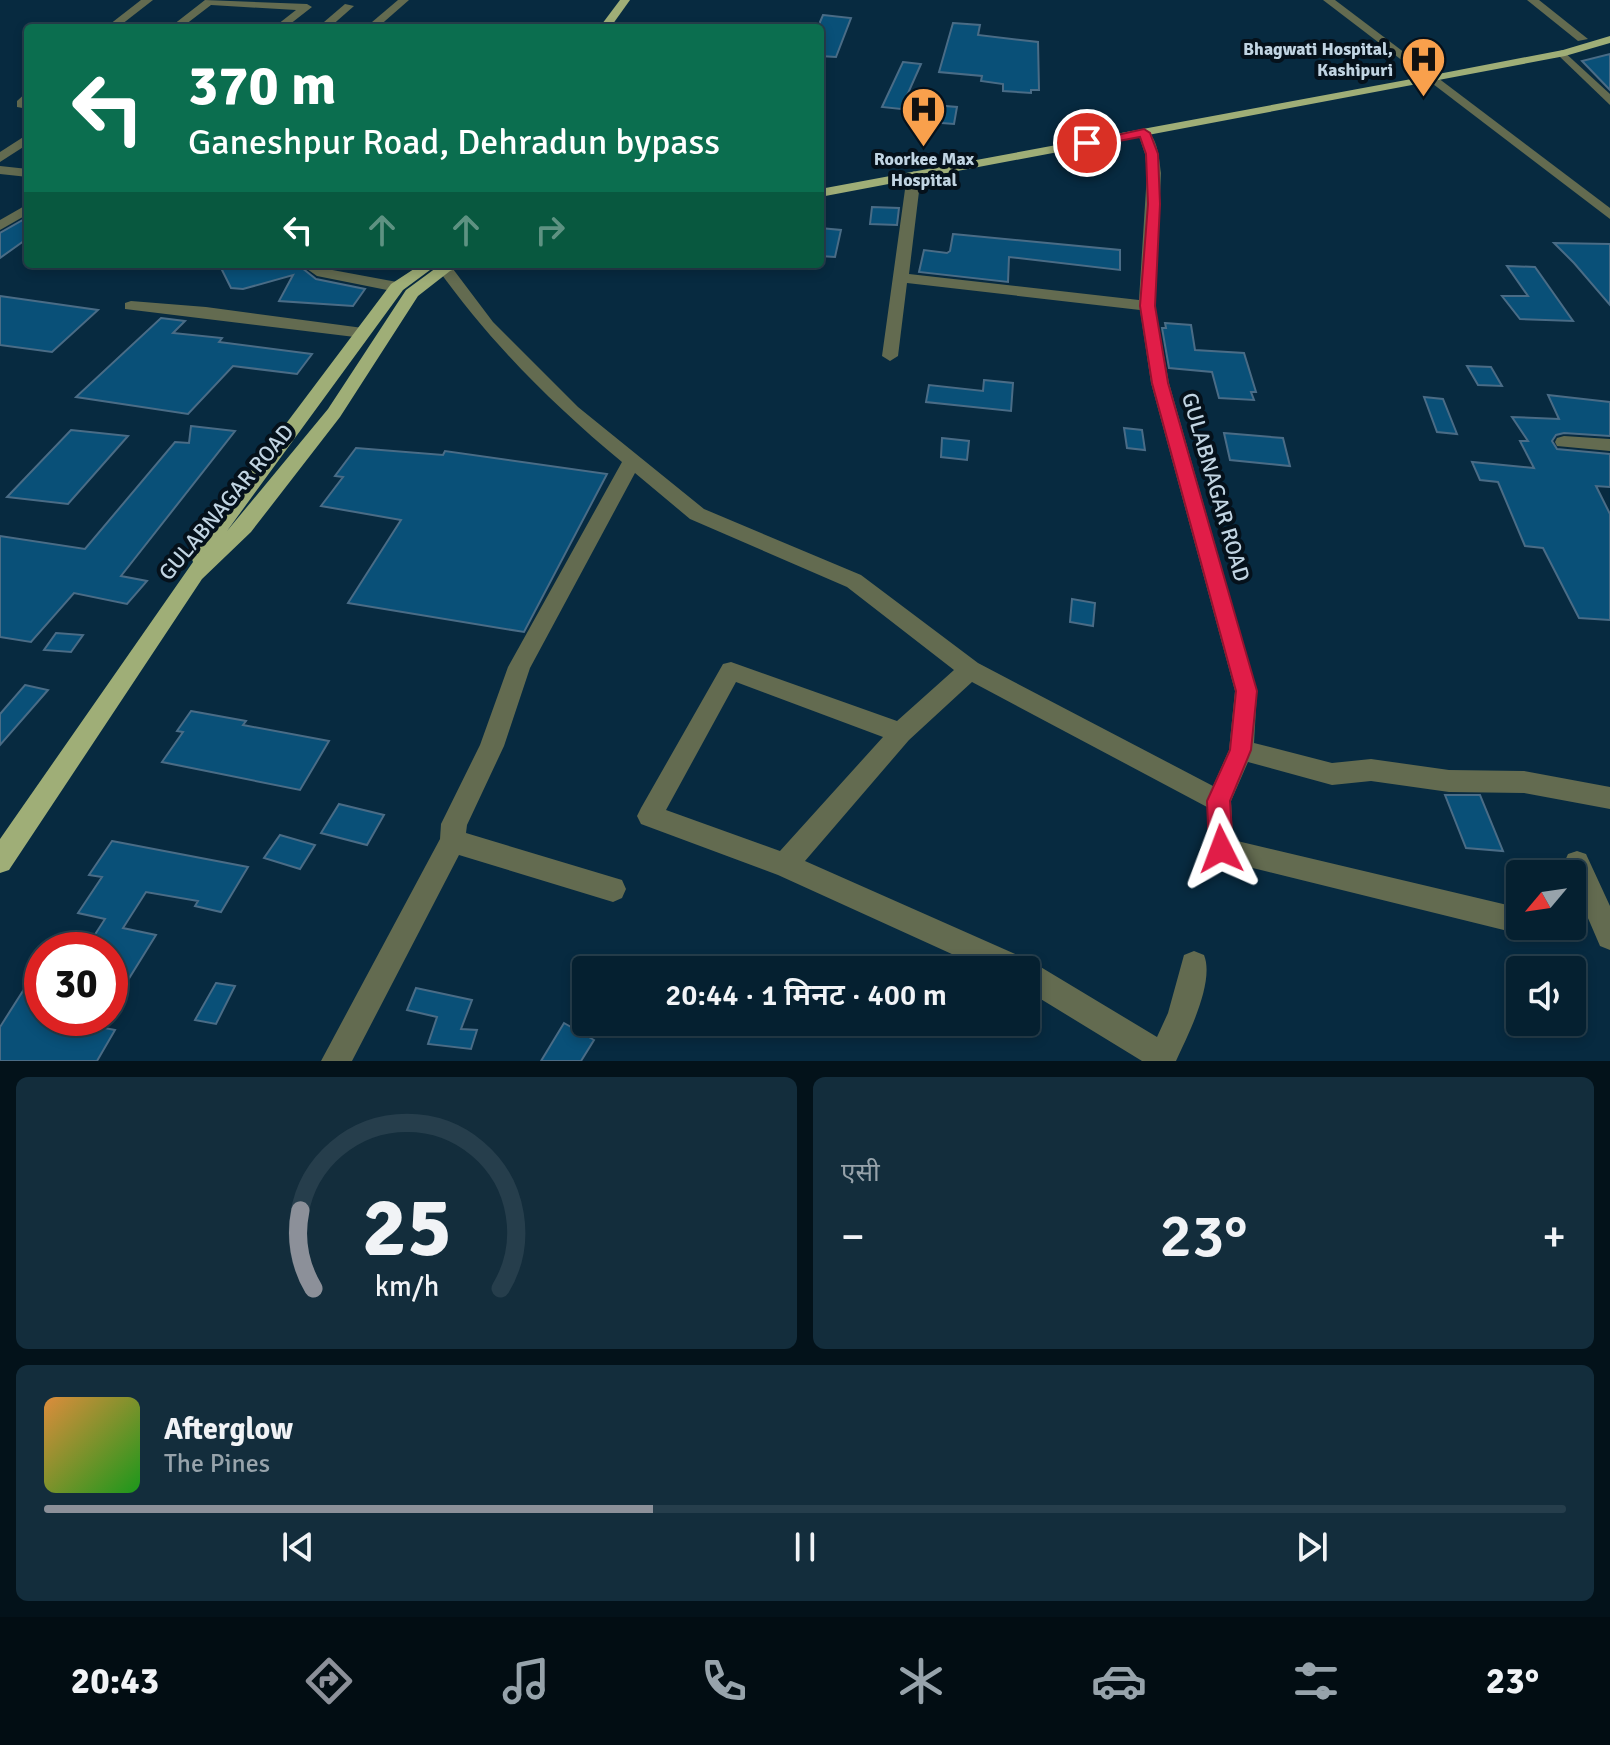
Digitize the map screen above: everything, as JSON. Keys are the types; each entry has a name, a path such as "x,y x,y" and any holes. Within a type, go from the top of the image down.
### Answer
{"main road":[{"path":"607,24 625,0"},
{"path":"824,192 1144,133 1428,75 1610,30"},
{"path":"824,181 1562,53 1610,39"},
{"path":"195,573 219,527 397,287 438,268"},
{"name":"GULABNAGAR ROAD","path":"0,861 195,573 244,527 334,413 412,293 441,268"}],"street":[{"path":"115,24 148,0"},
{"path":"375,24 404,0"},
{"path":"1328,0 1610,215"},
{"path":"1532,0 1582,39"},
{"path":"179,24 209,2 307,7 284,24"},
{"path":"327,24 349,6"},
{"path":"1562,53 1610,101"},
{"name":"GULABNAGAR ROAD","path":"1144,133 1152,154 1154,173 1147,306 1160,383 1246,691 1241,750 1219,801 1221,849 1506,918"},
{"path":"0,158 24,141"},
{"path":"0,170 24,173"},
{"path":"890,356 914,175"},
{"path":"0,226 24,211"},
{"path":"314,268 322,273 397,287"},
{"path":"447,268 487,325 572,411 697,514 854,581 970,670 1219,801"},
{"path":"901,278 1147,306"},
{"path":"131,306 206,312 363,333"},
{"path":"1564,442 1610,445"},
{"path":"336,1061 453,841 454,824 492,746 519,667 632,460"},
{"path":"785,865 901,733 970,670"},
{"path":"901,733 731,671 650,816 785,865 988,956"},
{"path":"1241,750 1332,774 1371,770 1449,781 1524,782 1610,798"},
{"path":"453,841 613,889"},
{"path":"1586,883 1610,936"},
{"path":"1040,983 1161,1059 1182,1016 1194,965"}],"building":[{"path":"823,15 851,18 836,57 824,56 824,24 820,22"},
{"path":"953,23 980,25 978,35 1038,42 1039,90 1031,90 1031,93 1003,91 1003,84 981,81 982,76 939,72"},
{"path":"1610,54 1610,90 1582,61"},
{"path":"903,62 921,64 901,109 882,107"},
{"path":"933,105 957,107 954,124 929,122"},
{"path":"872,207 899,208 897,225 870,224"},
{"path":"24,219 24,241 0,258 0,233"},
{"path":"824,228 841,230 835,257 824,256"},
{"path":"953,234 1120,250 1120,270 1009,257 1008,282 919,272 924,250 947,253"},
{"path":"1554,243 1610,244 1610,305 1574,263"},
{"path":"1507,266 1535,267 1573,321 1520,319 1502,296 1528,296"},
{"path":"221,268 302,268 316,279 365,289 353,306 279,301 293,275 243,289 231,288"},
{"path":"0,296 98,310 52,352 0,345"},
{"path":"161,318 185,321 173,333 312,354 297,374 233,366 188,414 76,397"},
{"path":"1165,323 1191,325 1195,350 1244,353 1256,392 1251,392 1254,400 1219,398 1212,372 1169,368 1162,328 1166,328"},
{"path":"1467,366 1491,367 1502,386 1478,385"},
{"path":"984,380 1013,383 1011,411 926,402 929,385 983,391"},
{"path":"1548,395 1610,402 1610,436 1564,433 1556,435 1552,441 1557,449 1610,454 1610,487 1596,486 1610,514 1610,620 1579,618 1543,548 1525,546 1498,482 1480,480 1472,462 1534,468 1520,441 1528,441 1512,417 1559,419"},
{"path":"1424,397 1443,399 1457,434 1437,432"},
{"path":"191,426 235,431 121,576 147,581 127,604 74,593 31,642 0,637 0,536 85,549 175,442 189,443"},
{"path":"1124,428 1142,430 1145,450 1127,448"},
{"path":"71,430 128,436 68,504 7,497"},
{"path":"1224,433 1283,438 1290,466 1230,460"},
{"path":"942,438 969,441 967,460 941,457"},
{"path":"356,448 443,455 445,451 607,474 524,632 348,603 401,520 321,506 343,477 335,476"},
{"path":"1072,599 1095,603 1093,626 1070,622"},
{"path":"56,633 83,635 71,652 44,650"},
{"path":"25,685 48,690 0,745 0,714"},
{"path":"191,711 246,721 243,725 329,741 300,790 162,762 183,732 177,731"},
{"path":"1445,795 1480,795 1503,851 1466,848"},
{"path":"339,804 384,815 367,845 321,833"},
{"path":"280,835 315,845 300,869 264,858"},
{"path":"112,841 248,867 221,912 195,906 198,901 146,892 123,928 156,935 128,980 128,932 97,932 105,919 78,913 102,877 89,875"},
{"path":"216,983 235,986 216,1024 195,1020"},
{"path":"416,988 472,1000 461,1029 477,1030 471,1049 428,1044 437,1017 407,1010"},
{"path":"24,989 24,1036 112,1036 97,1061 0,1061 0,1027"},
{"path":"564,1023 572,1028 572,1036 587,1036 594,1040 581,1061 541,1061"}],"place":[{"name":"Bhagwati Hospital, Kashipuri","path":"1424,98"},
{"name":"Roorkee Max Hospital","path":"924,148"}],"route":[{"path":"1087,143 1144,133 1152,154 1154,204 1147,306 1156,344 1160,383 1246,691 1241,750 1219,801 1221,849"}]}
